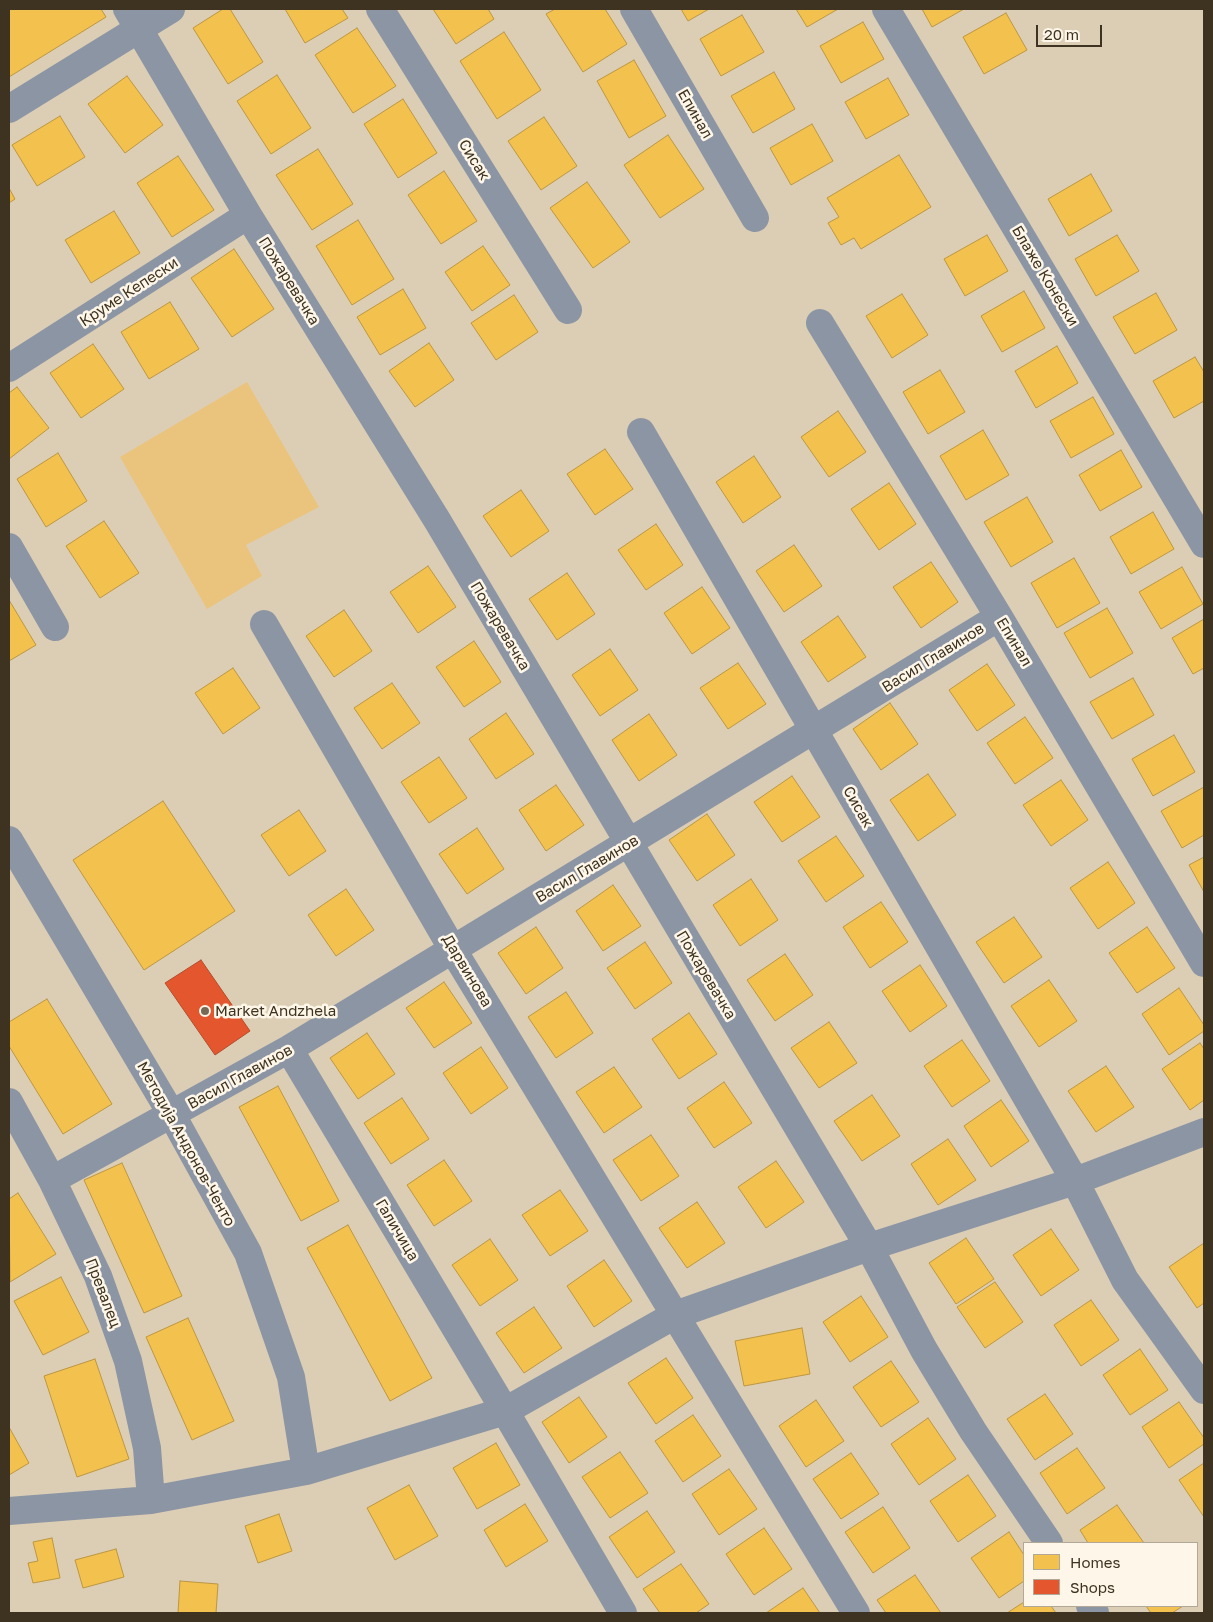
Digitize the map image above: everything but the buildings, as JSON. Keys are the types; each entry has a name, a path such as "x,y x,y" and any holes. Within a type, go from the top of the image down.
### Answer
{"street":[{"path":"9,109 132,18 171,9"},
{"name":"Сисак","path":"380,9 568,310"},
{"name":"Епинал","path":"634,9 755,218"},
{"name":"Блаже Конески","path":"886,9 1204,544"},
{"name":"Пожаревачка","path":"132,18 248,216 437,520 869,1247 929,1358 974,1431 1048,1542"},
{"name":"Круме Кепески","path":"9,368 248,216"},
{"name":"Епинал","path":"820,323 1000,618 1204,964"},
{"name":"Сисак","path":"641,432 1075,1182 1125,1280 1204,1390"},
{"path":"9,546 55,627"},
{"name":"Васил Главинов","path":"52,1180 289,1049 1000,618"},
{"name":"Дарвинова","path":"264,624 453,950 856,1613"},
{"name":"Методија Андонов-Ченто","path":"9,840 172,1115 248,1254 291,1377 306,1470"},
{"name":"Галичица","path":"289,1049 505,1410 623,1613"},
{"name":"Превалец","path":"9,1102 52,1180 98,1276 128,1361 147,1448 152,1500"},
{"path":"9,1510 152,1500 306,1470 505,1410 676,1315 869,1247 1075,1182 1204,1132"}],"shaded area":[{"path":"247,382 319,507 246,545 262,576 207,609 120,457"}],"place":[{"name":"Market Andzhela","path":"205,1011"}]}
